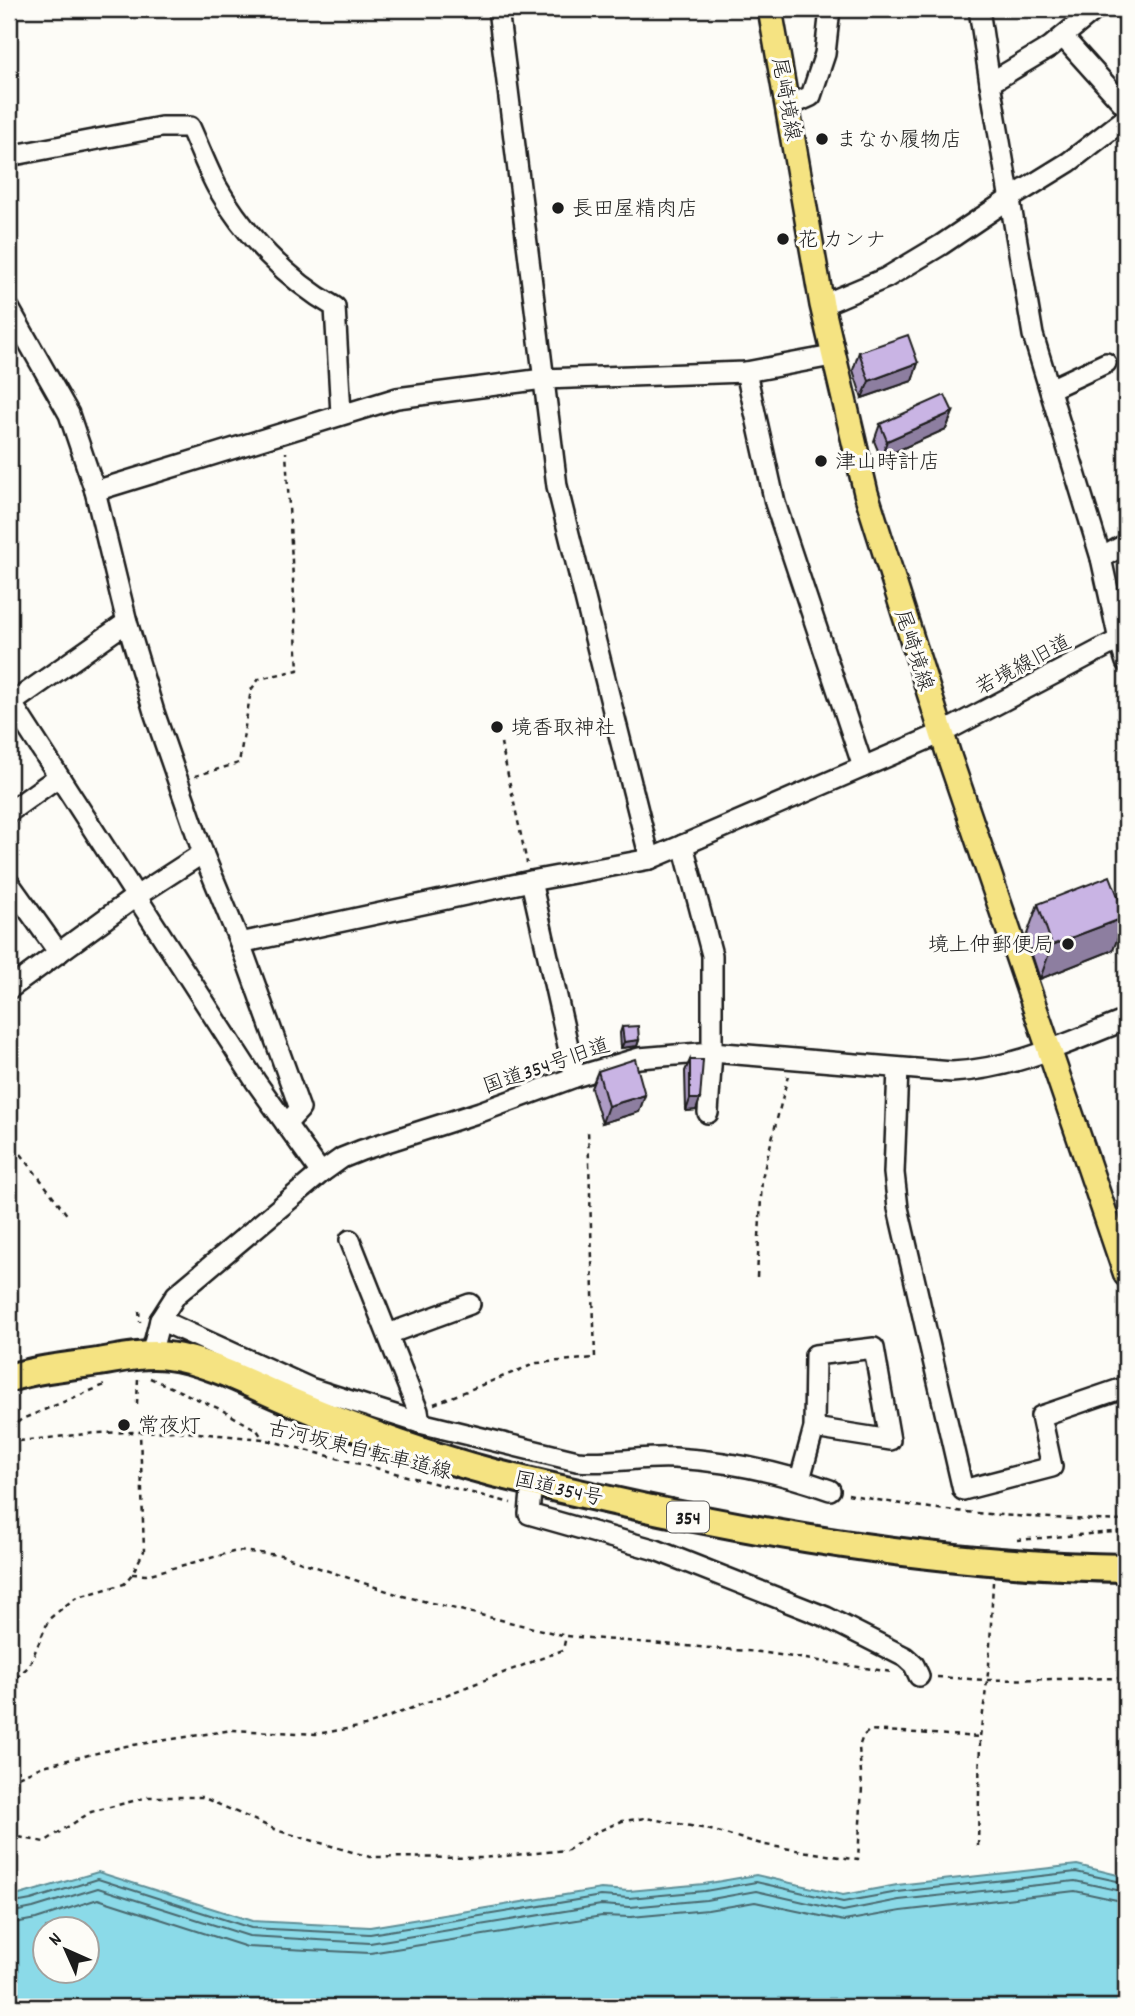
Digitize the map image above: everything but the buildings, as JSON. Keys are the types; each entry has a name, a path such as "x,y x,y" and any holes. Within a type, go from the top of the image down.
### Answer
{"highway":[{"name":"国道354号","path":"9,1378 67,1366 151,1355 169,1356 202,1365 356,1429 407,1447 492,1472 721,1524 897,1551 1067,1567 1126,1568"}],"main road":[{"name":"尾崎境線","path":"770,9 832,356 866,493 942,733 1126,1275"}],"street":[{"path":"498,9 557,486 650,859"},
{"path":"789,106 810,96 825,54 830,9"},
{"path":"979,9 989,83 1033,335 1101,558 1123,638 1126,662"},
{"path":"989,83 1063,37 1096,9"},
{"path":"1063,37 1126,107"},
{"path":"822,305 886,278 941,245 1069,162 1126,118"},
{"path":"9,156 161,127 190,127 217,185 241,224 285,269 316,296 335,307 341,414"},
{"path":"9,309 69,414 96,491 127,622 178,780 300,1109 286,1124"},
{"path":"96,491 397,398 542,379 746,372 832,356"},
{"path":"1050,389 1106,363"},
{"path":"746,372 775,503 863,767"},
{"path":"1101,558 1126,544"},
{"path":"127,622 10,703 135,897 321,1173"},
{"name":"若境線旧道","path":"240,943 531,881 650,859 942,733 1123,638"},
{"path":"9,812 58,776"},
{"path":"683,845 712,955 712,1052 708,1113"},
{"path":"9,989 135,897 203,853"},
{"path":"531,881 575,1077"},
{"path":"9,883 59,953"},
{"name":"国道354号旧道","path":"151,1355 160,1320 169,1303 184,1287 321,1173 342,1158 362,1150 480,1112 575,1077 639,1058 712,1052 952,1072 976,1071 1015,1063 1126,1020"},
{"path":"898,1068 894,1173 898,1208 963,1490 1052,1467 1041,1416 1126,1387"},
{"path":"350,1240 419,1417"},
{"path":"387,1334 470,1304"},
{"path":"160,1320 310,1388 577,1461 673,1458 746,1467 800,1479 830,1490"},
{"path":"800,1479 814,1428 815,1355 874,1348 890,1440 814,1428"},
{"path":"532,1481 529,1514 656,1550 826,1617 905,1657 915,1665 919,1675"}],"path":[{"path":"178,780 239,763 251,690 260,679 298,670 285,431"},
{"path":"502,743 531,881"},
{"path":"757,1277 762,1178 792,1059"},
{"path":"419,1417 537,1363 595,1358 589,1129"},
{"path":"9,1138 68,1216"},
{"path":"127,1376 156,1379 222,1410 257,1430 263,1439"},
{"path":"9,1429 22,1419 115,1380"},
{"path":"137,1384 137,1404"},
{"name":"古河坂東自転車道線","path":"9,1442 96,1433 176,1431 263,1439 492,1499"},
{"path":"9,1685 29,1666 49,1619 75,1598 124,1584 144,1551 140,1432"},
{"path":"830,1490 872,1499 978,1512 1045,1519 1126,1521"},
{"path":"1015,1540 1126,1531"},
{"path":"132,1574 146,1575 237,1551 281,1555 399,1595 566,1636 760,1652 919,1675 986,1680 1126,1678"},
{"path":"978,1846 980,1737 989,1665 993,1582"},
{"path":"9,1781 43,1766 139,1744 233,1730 316,1734 365,1726 563,1650 566,1636"},
{"path":"9,1835 44,1842 91,1812 148,1797 202,1797 279,1830 370,1857 482,1858 568,1850 592,1834 622,1821 646,1818 707,1829 765,1845 858,1860 862,1787 859,1747 863,1736 870,1730 980,1737"}],"water":[{"path":"1077,1865 1126,1877 1126,2007 9,2007 9,1898 98,1872 252,1921 370,1927 601,1889 629,1891 704,1884 756,1875 843,1895 897,1885"}],"place":[{"name":"まなか履物店","path":"822,139"},
{"name":"長田屋精肉店","path":"558,208"},
{"name":"花 カンナ","path":"783,239"},
{"name":"津山時計店","path":"821,461"},
{"name":"境香取神社","path":"497,727"},
{"name":"境上仲郵便局","path":"1068,944"},
{"name":"常夜灯","path":"124,1425"}]}
